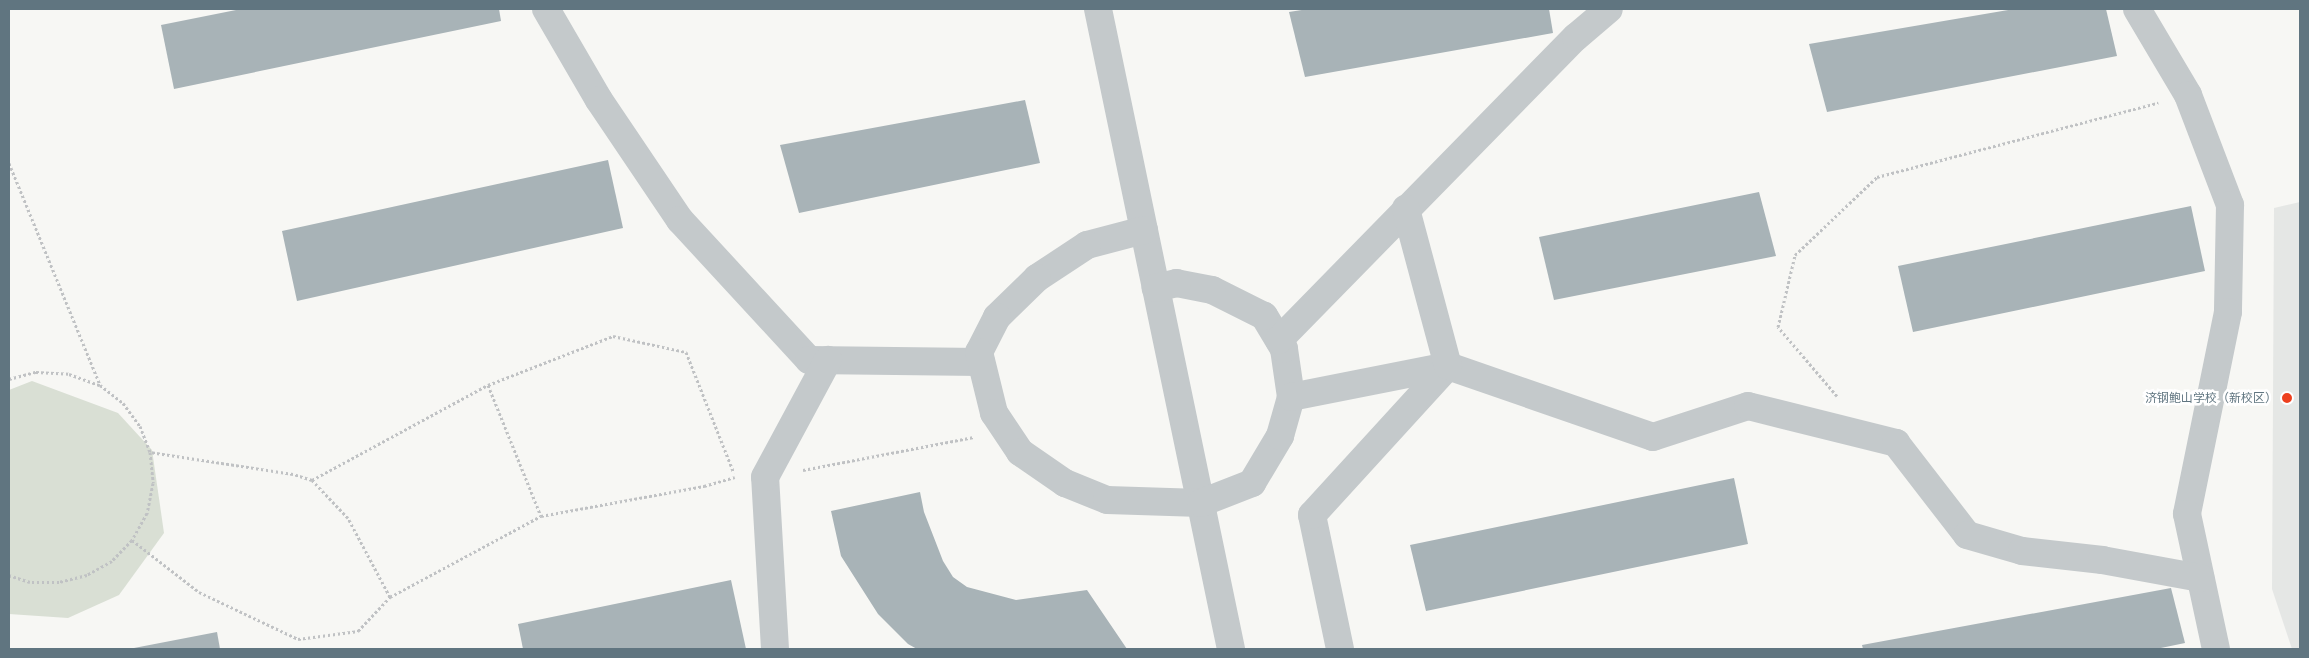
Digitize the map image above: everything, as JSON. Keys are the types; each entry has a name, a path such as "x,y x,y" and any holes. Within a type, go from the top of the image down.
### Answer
{"street":[{"path":"546,9 599,100 680,220 809,360 981,362"},
{"path":"1098,9 1231,649"},
{"path":"1278,340 1576,37 1610,9"},
{"path":"2137,9 2188,96 2230,206 2228,312 2187,514 2216,649"},
{"path":"1406,209 1448,366"},
{"path":"1144,230 1087,245 1037,278 997,317 979,352 981,362 994,413 1020,452 1065,483 1107,500 1201,503 1252,483 1280,436 1291,397 1284,349 1264,316 1212,290 1177,283 1156,288"},
{"path":"775,649 765,477 828,360"},
{"path":"1340,649 1312,515 1448,366"},
{"path":"1291,397 1448,366 1654,437 1748,406 1896,443 1967,535 2022,551 2102,560 2200,578"}],"path":[{"path":"1840,400 1778,327 1795,255 1877,177 2188,96"},
{"path":"9,163 100,385"},
{"path":"312,480 488,385 613,336 686,352 735,477"},
{"path":"9,379 36,372 69,374 100,385 123,403 140,426 150,452 153,483 147,513 132,540 112,561 87,575 59,582 30,582 9,575"},
{"path":"488,385 541,516"},
{"path":"132,540 199,592 298,639 358,631 390,597 541,516 704,486 735,477 765,477 1006,431"},
{"path":"150,452 293,474 312,480 348,518 390,597"}],"shaded area":[{"name":"济钢鲍山学校（新校区）","path":"2300,202 2300,649 2292,649 2272,589 2274,208"},
{"path":"32,381 118,413 152,450 164,533 119,595 68,618 9,614 9,390"}],"building":[{"path":"241,9 499,9 501,21 174,89 161,25"},
{"path":"1308,9 1549,9 1553,33 1305,77 1289,12"},
{"path":"2014,9 2106,9 2117,56 1827,112 1809,44"},
{"path":"1025,100 1040,163 799,213 780,145"},
{"path":"608,160 623,228 297,301 282,231"},
{"path":"1759,192 1776,256 1554,300 1539,237"},
{"path":"2191,206 2205,271 1913,332 1898,266"},
{"path":"1734,478 1748,544 1426,611 1410,545"},
{"path":"920,492 924,512 943,561 953,577 967,587 1016,600 1087,590 1127,649 917,649 908,644 878,614 841,556 831,511"},
{"path":"731,580 746,649 523,649 518,624"},
{"path":"2171,588 2185,643 2156,649 1863,649 1862,645"},
{"path":"217,632 220,649 134,649 134,648"}],"place":[{"name":"济钢鲍山学校（新校区）","path":"2287,398"}]}
